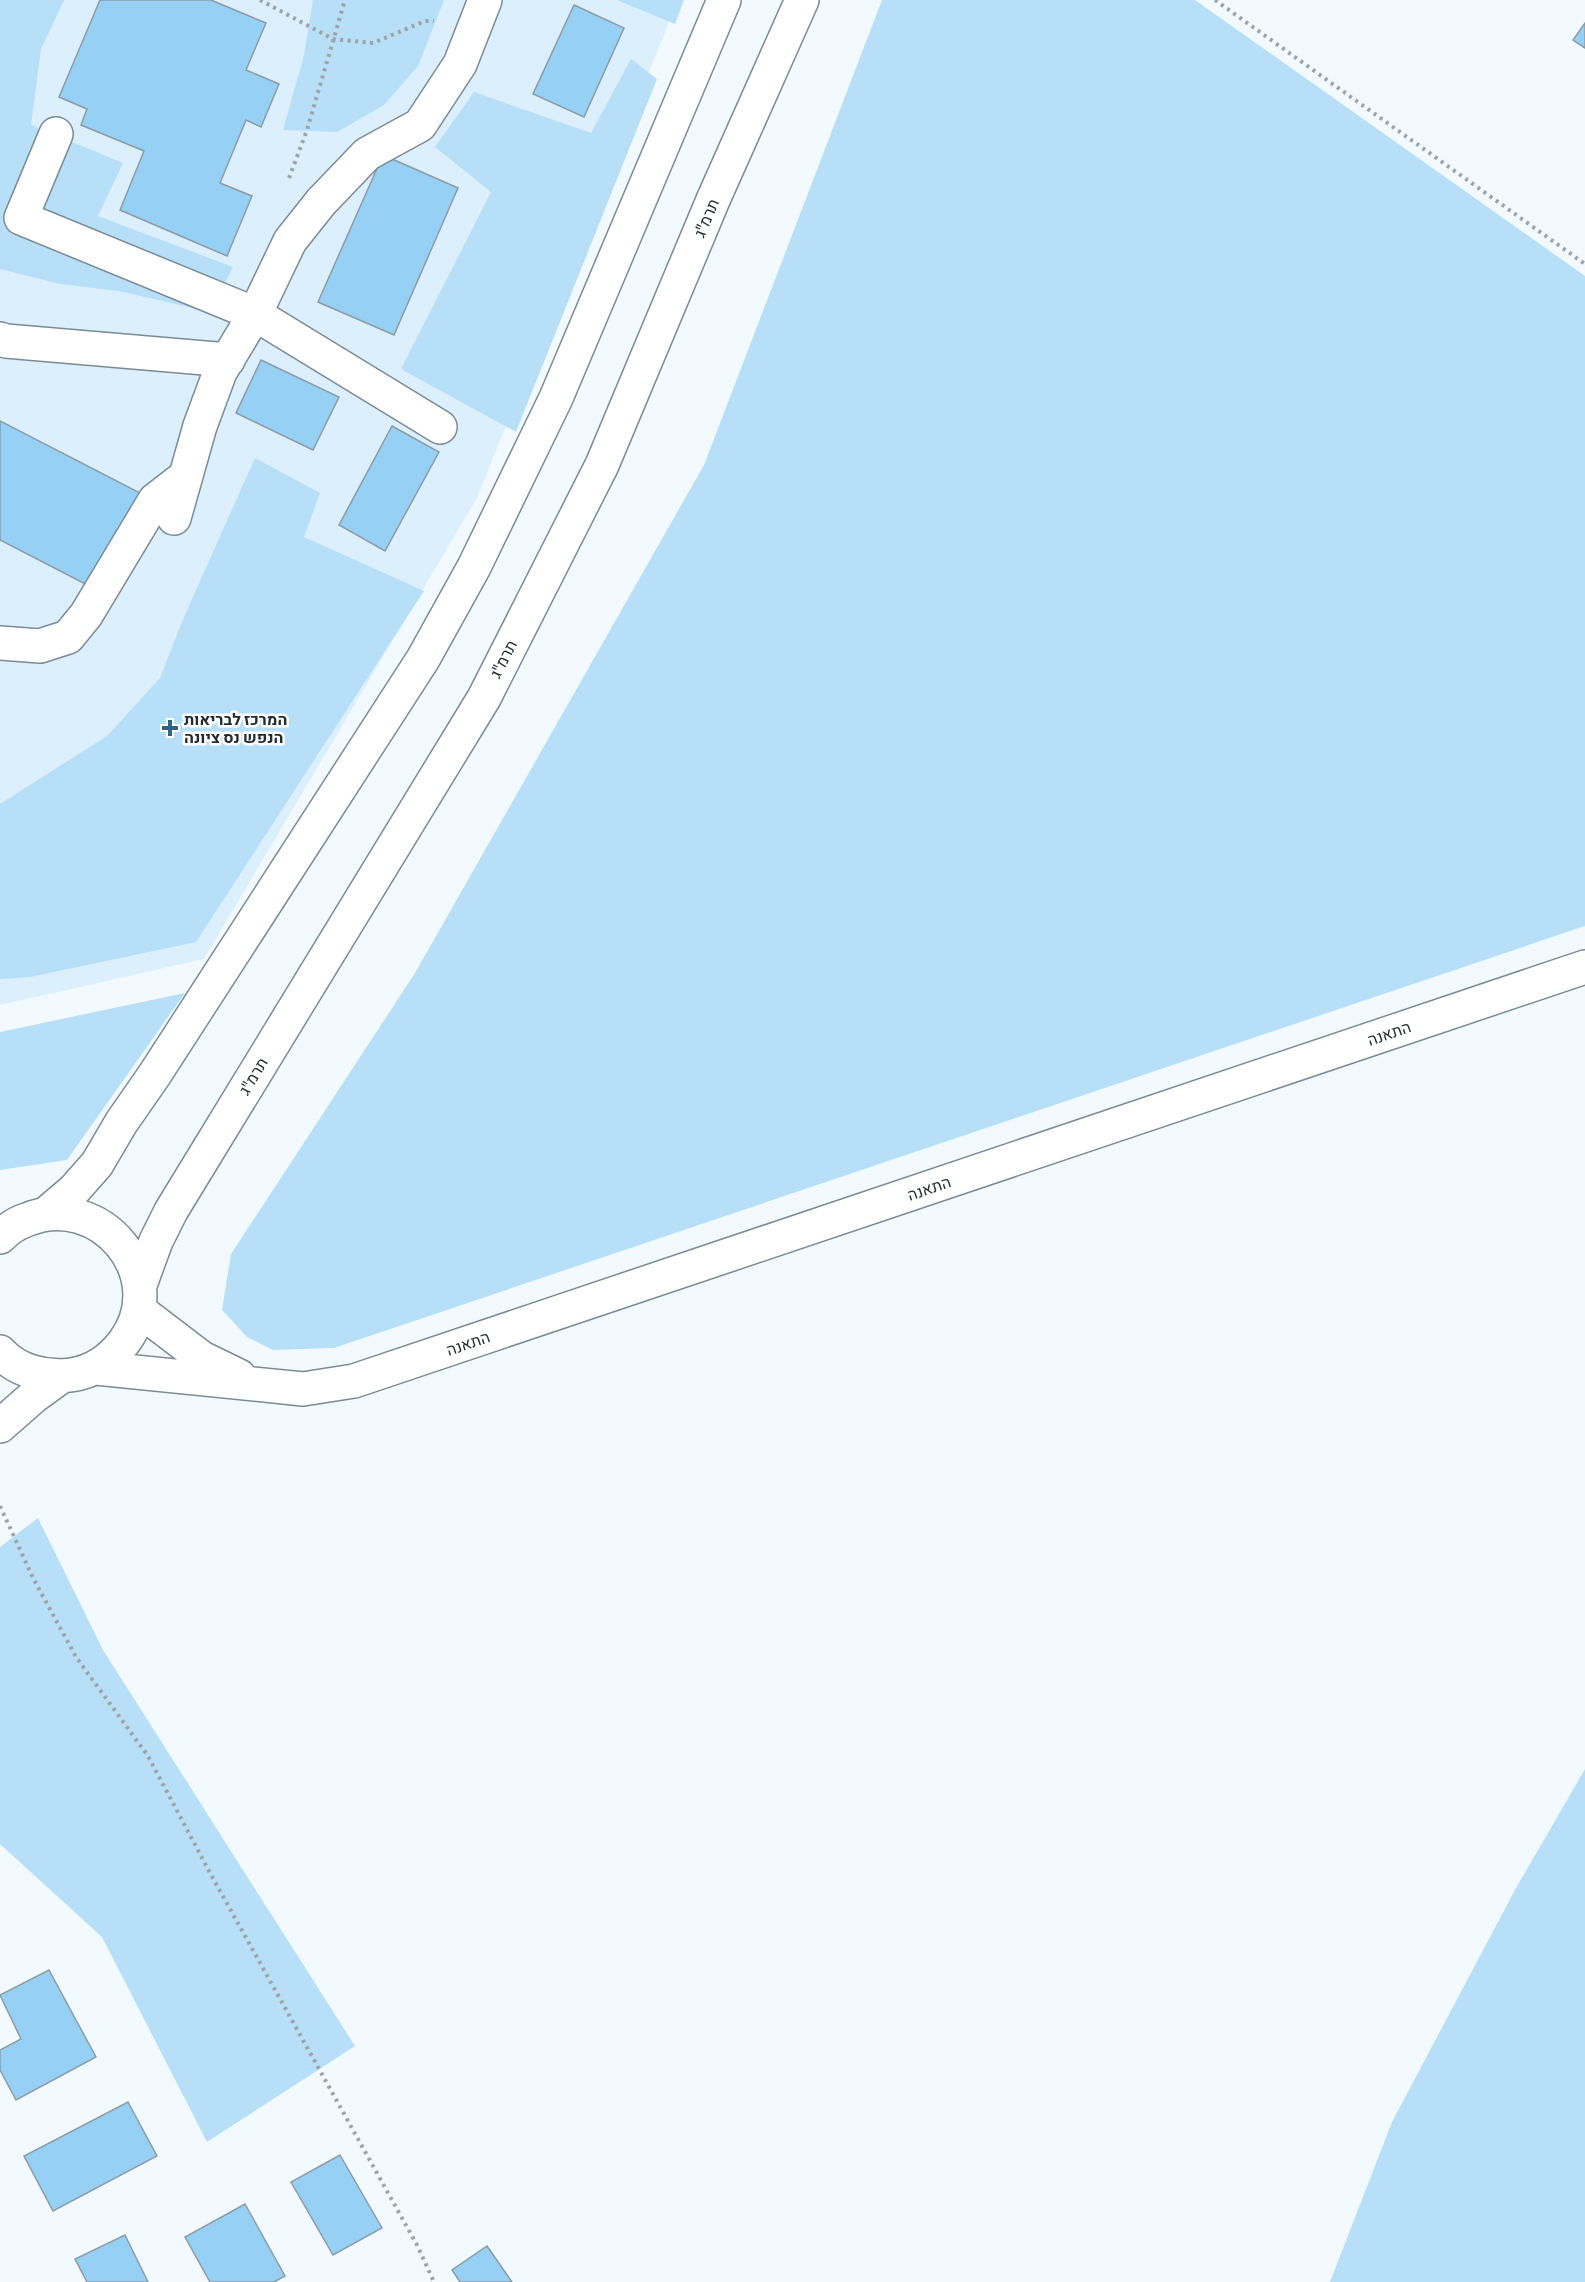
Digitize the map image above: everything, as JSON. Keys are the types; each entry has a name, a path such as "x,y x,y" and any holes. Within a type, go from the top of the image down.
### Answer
{"street":[{"path":"17,1222 75,1189 97,1164 121,1123 429,649 474,567 556,398 724,0"},
{"name":"תרמ\"ג","path":"96,1368 116,1353 131,1333 156,1241 171,1211 484,698 602,465 714,200 802,0"},
{"path":"174,518 200,426 220,372 255,314 290,241 321,202 367,154 420,125 460,64 480,12"},
{"path":"56,134 21,218 255,314 440,427"},
{"path":"0,339 228,360"},
{"path":"0,643 40,646 68,638 86,615 155,500 186,476"},
{"name":"התאנה","path":"96,1368 303,1389 354,1381 1585,967"},
{"path":"17,1222 73,1214 97,1223 118,1238 132,1260 139,1297"},
{"name":"התאנה","path":"139,1297 202,1358 235,1375 269,1386"},
{"path":"0,1352 20,1367 41,1375 80,1374 96,1368"},
{"path":"0,1426 33,1397 62,1376"}],"path":[{"path":"260,0 333,39 374,43 425,21 480,12"},
{"path":"287,182 307,130 345,0"},
{"path":"1215,0 1585,264"},
{"path":"0,1506 33,1578 76,1657 148,1756 210,1873 417,2245 434,2282"}],"shaded area":[{"name":"המרכז לבריאות הנפש נס ציונה","path":"0,0 678,0 477,498 204,959 0,1005"},
{"path":"0,0 64,0 41,49 31,125 123,163 98,216 233,267 210,312 119,291 60,284 0,269"},
{"path":"313,0 444,0 418,66 384,105 337,132 283,130 304,55"},
{"path":"617,0 684,0 675,24"},
{"path":"882,0 1195,0 1585,276 1585,926 334,1348 273,1350 247,1337 222,1310 231,1254 415,973 704,465"},
{"path":"631,59 657,79 516,432 401,369 491,192 435,147 474,92 591,133"},
{"path":"255,458 320,493 304,537 424,591 196,942 30,977 0,979 0,804 107,736 160,678 184,617"},
{"path":"185,993 67,1160 0,1170 0,1032"},
{"path":"38,1518 103,1650 355,2046 207,2142 102,1937 0,1844 0,1547"},
{"path":"1585,1769 1585,2282 1330,2282 1392,2122 1516,1888"}],"building":[{"path":"100,0 211,0 266,23 246,70 279,84 261,127 246,120 220,183 252,196 227,256 120,210 144,151 81,125 87,109 59,97"},
{"path":"574,5 624,28 584,117 533,94"},
{"path":"1585,23 1585,48 1573,40"},
{"path":"383,155 458,188 394,335 318,302"},
{"path":"261,360 339,397 313,450 236,413"},
{"path":"0,421 142,494 93,588 0,540"},
{"path":"392,426 439,452 385,551 339,525"},
{"path":"49,1970 96,2057 16,2100 0,2070 0,2050 21,2039 0,1995"},
{"path":"128,2102 157,2156 53,2211 24,2156"},
{"path":"340,2155 382,2228 333,2255 291,2182"},
{"path":"245,2204 285,2276 274,2282 210,2282 185,2237"},
{"path":"125,2235 148,2282 87,2282 75,2259"},
{"path":"487,2246 512,2282 460,2282 452,2270"}],"place":[{"name":"המרכז לבריאות הנפש נס ציונה","path":"170,728"}]}
